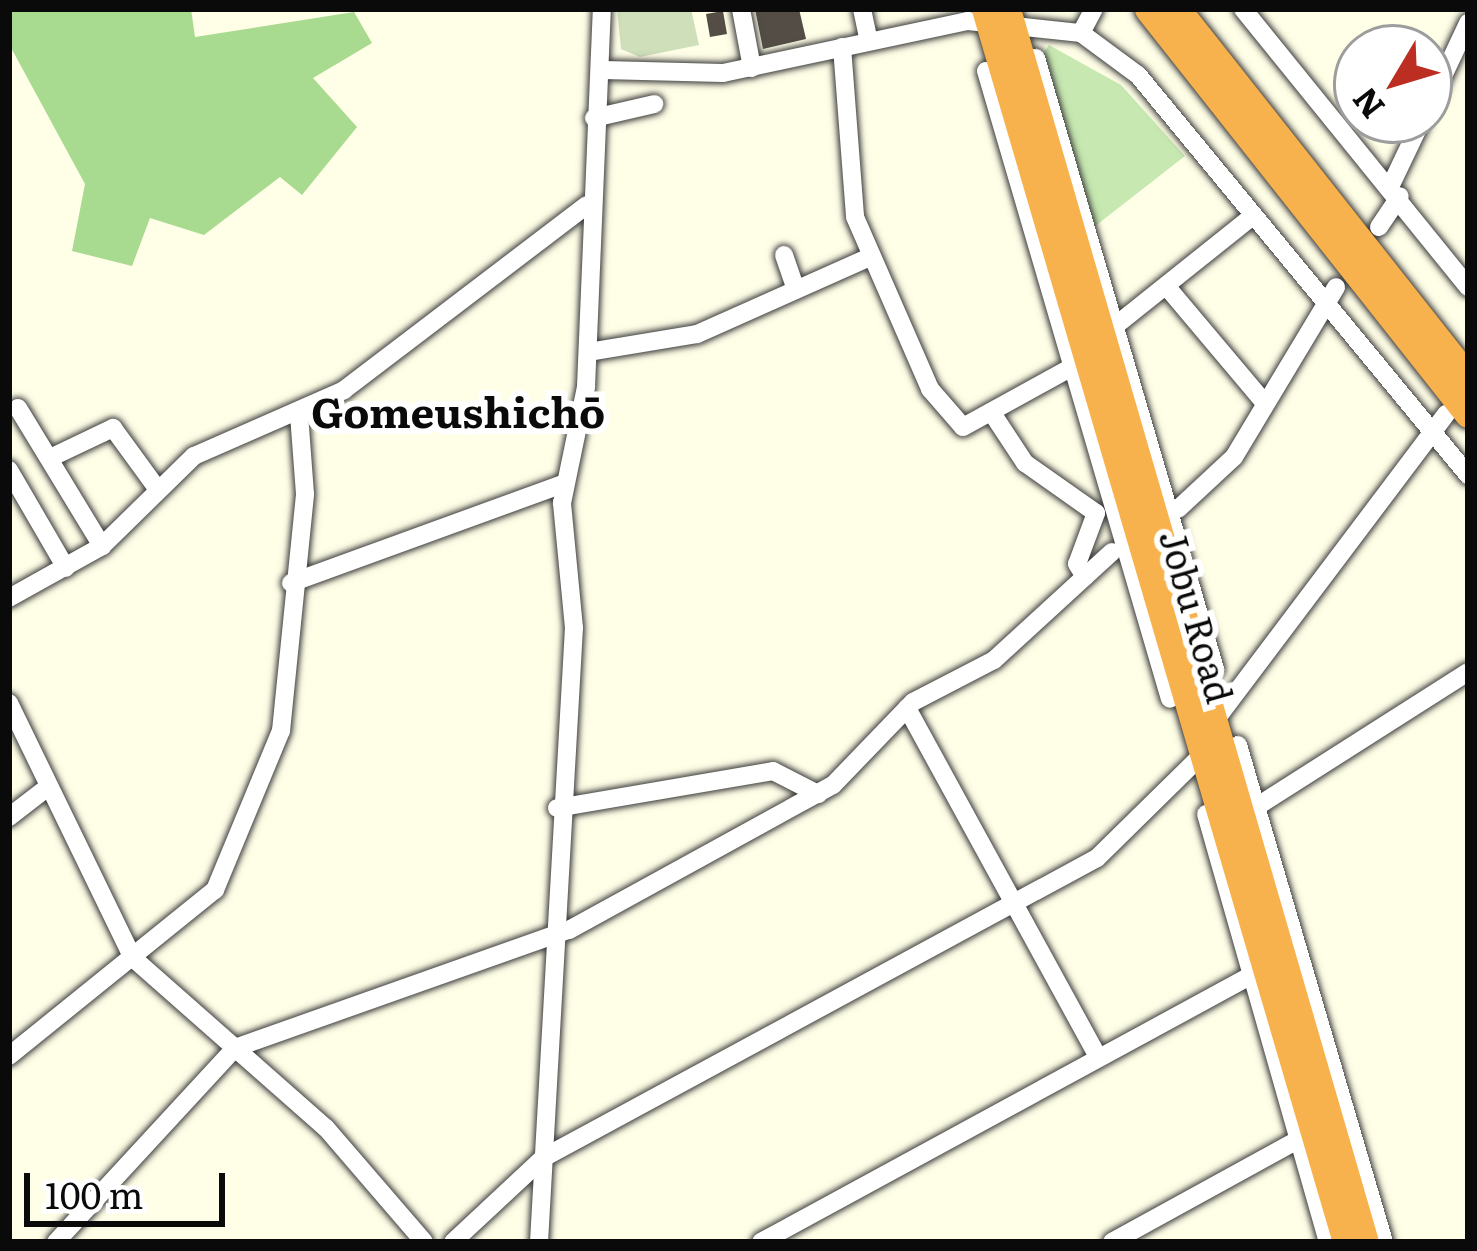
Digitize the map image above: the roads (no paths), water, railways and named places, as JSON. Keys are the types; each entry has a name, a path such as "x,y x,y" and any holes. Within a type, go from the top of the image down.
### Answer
{"highway":[{"path":"1148,9 1457,414"},
{"path":"1178,9 1468,378"},
{"name":"Jobu Road","path":"998,15 1056,153 1155,490 1214,722 1281,917 1365,1242"},
{"name":"Jobu Road","path":"998,15 1037,216 1143,581 1346,1242"}],"street":[{"path":"539,1242 557,808 574,628 563,484 589,352 586,205 603,70 602,9"},
{"path":"741,9 752,68"},
{"path":"862,9 869,40"},
{"path":"1082,33 1094,9"},
{"path":"1243,9 1352,154 1395,192 1468,286"},
{"path":"603,70 752,68 998,15 1082,33 1138,75 1319,307 1468,475"},
{"path":"1453,55 1468,23"},
{"path":"842,46 847,188 868,258 908,353 955,421 992,413 1072,368"},
{"path":"1036,58 1056,153 1115,326 1155,490 1215,669"},
{"path":"986,71 1037,216 1072,368 1143,581 1170,699"},
{"path":"594,118 654,104"},
{"path":"1379,227 1413,144"},
{"path":"9,598 102,545 156,487 194,456 299,415 586,205"},
{"path":"1115,326 1249,219"},
{"path":"784,255 795,287"},
{"path":"589,352 697,334 868,258"},
{"path":"1167,287 1263,401"},
{"path":"1178,508 1225,469 1319,307 1336,287"},
{"path":"18,408 102,545"},
{"path":"992,413 1038,475 1092,506 1098,522 1077,564 1085,578"},
{"path":"453,1242 543,1158 1097,858 1201,758 1214,722 1432,434 1457,414"},
{"path":"9,1056 203,907 277,750 304,494 299,415"},
{"path":"50,458 113,428 156,487"},
{"path":"9,470 66,568"},
{"path":"291,583 563,484"},
{"path":"56,1242 235,1048 550,934 818,794 907,708 994,660 1112,552"},
{"path":"1256,807 1468,672"},
{"path":"9,703 133,958 353,1156 424,1242"},
{"path":"907,708 1097,1057"},
{"path":"1238,745 1281,917 1384,1242"},
{"path":"557,808 773,771 818,794"},
{"path":"9,817 48,787"},
{"path":"1206,814 1328,1242"},
{"path":"761,1242 1252,975"},
{"path":"1112,1242 1301,1138"}],"district":[{"name":"Gomeushichō","path":"458,410"}]}
